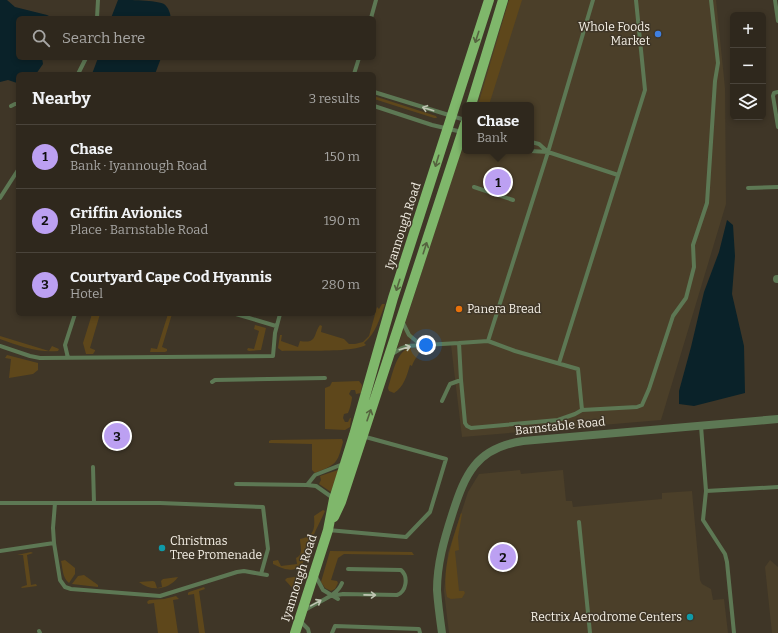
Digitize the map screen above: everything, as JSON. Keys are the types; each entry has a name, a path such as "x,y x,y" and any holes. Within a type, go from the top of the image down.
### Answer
{"main road":[{"name":"Iyannough Road","path":"295,633 328,530 334,498 393,298 489,0"},
{"path":"472,102 503,0"},
{"name":"Iyannough Road","path":"328,530 341,502 462,136"}],"street":[{"name":"Barnstable Road","path":"442,633 438,575 442,548 464,481 472,467 486,455 504,445 523,441 778,419"}],"lane":[{"path":"97,16 98,0"},
{"path":"372,16 376,0"},
{"path":"488,341 548,152 593,0"},
{"path":"559,363 645,88 636,0"},
{"path":"459,343 465,423 471,428 558,420 582,410 637,407 642,405 649,389 673,316 686,298 694,267 693,245 707,203 715,81 718,65 711,0"},
{"path":"775,0 778,21"},
{"path":"79,72 85,60"},
{"path":"355,72 358,60"},
{"path":"778,92 774,93 773,96 778,127"},
{"path":"376,93 462,119"},
{"path":"10,106 16,104"},
{"path":"376,107 447,128 462,130"},
{"path":"534,143 538,144 548,152"},
{"path":"534,151 548,152 618,175"},
{"path":"0,198 16,173"},
{"path":"474,187 514,200"},
{"path":"748,188 778,187"},
{"path":"68,358 65,345 74,316"},
{"path":"243,316 276,326"},
{"path":"0,346 33,358 272,356 276,326 279,316"},
{"path":"402,320 409,335 421,345"},
{"path":"390,354 402,348 421,345 488,341 516,351 578,369 582,410"},
{"path":"212,382 215,380 325,378"},
{"path":"442,401 450,384 461,380"},
{"path":"701,426 706,492 703,520 725,554 728,562 734,633"},
{"path":"328,530 406,537 430,512 446,459 362,436"},
{"path":"307,485 315,475 345,464"},
{"path":"93,467 94,504"},
{"path":"236,484 316,486 334,498"},
{"path":"706,492 778,487"},
{"path":"55,502 53,528 54,543 60,580 65,587 71,589 160,596 237,572 244,571 266,575"},
{"path":"0,503 24,505 55,502 94,504 160,503 263,507 268,549 261,574"},
{"path":"580,522 590,633"},
{"path":"0,551 54,543"},
{"path":"331,596 343,594 397,595 405,589 405,576 401,570 348,569"},
{"path":"315,573 323,590 338,599"},
{"path":"309,633 301,616 312,605 331,596 338,590 342,583"},
{"path":"332,633 335,626 419,629 420,633"}],"shaded area":[{"path":"509,0 716,0 725,88 726,204 661,420 462,437 451,345 406,349 396,352 462,146 462,154 534,154 534,102 476,102"},
{"path":"509,0 522,0 490,102 479,102"},
{"path":"376,97 436,116 437,118 376,100"},
{"path":"382,304 385,304 375,330 364,343 366,345 359,348 326,351 282,351 278,348 280,335 282,335 281,341 298,347 300,341 306,342 314,338 320,325 322,326 321,332 344,339 349,344 363,342 369,336 375,316 376,316 377,307 379,309"},
{"path":"91,316 99,316 90,348 95,350 93,354 86,354 83,343"},
{"path":"167,316 171,316 162,347 167,349 167,351 150,352 151,348 157,349"},
{"path":"255,325 266,328 261,350 249,351 247,350 248,348 254,349 259,331 254,329"},
{"path":"0,336 49,351 43,351 0,339"},
{"path":"52,346 59,349 58,351 49,351"},
{"path":"409,348 421,348 412,366 410,365 403,384 394,393 389,391 388,388 393,371 401,354"},
{"path":"7,355 38,363 38,370 33,374 9,378 11,359 5,358"},
{"path":"359,381 362,385 361,393 356,394 355,390 351,390 349,394 352,397 350,407 348,413 344,414 343,418 345,422 348,422 351,418 350,427 345,430 325,429 325,388 330,386 332,382"},
{"path":"342,439 343,442 341,449 335,462 315,473 312,470 312,444 269,443 271,440"},
{"path":"338,470 331,492 319,484 321,480 320,476"},
{"path":"520,470 521,474 563,470 566,501 572,501 573,507 662,499 662,493 692,491 700,580 702,584 711,589 713,600 724,599 728,633 449,633 444,591 448,553 468,492 479,474"},
{"path":"323,510 325,511 314,534 308,553 301,565 291,570 273,564 273,561 278,560 281,566 297,564 296,558 301,552 300,539 311,534 314,528 314,516"},
{"path":"461,513 458,537 459,550 455,551 459,591 464,591 465,593 462,598 451,599 447,597 447,565 451,544"},
{"path":"330,551 412,552 414,555 344,554 338,558 331,580 337,581 338,583 335,589 331,591 325,588 321,582"},
{"path":"31,552 33,553 27,555 31,585 36,584 37,586 22,588 21,587 27,585 23,555 17,555"},
{"path":"65,560 75,568 75,574 69,583 64,576 61,561"},
{"path":"770,560 778,567 778,633 772,633 765,567"},
{"path":"84,575 98,585 98,587 72,584 78,576"},
{"path":"301,576 303,579 299,592 296,592 285,580 287,578"},
{"path":"178,577 170,585 165,587 157,588 162,587 161,581 163,579"},
{"path":"139,582 155,582 157,588 149,587"},
{"path":"204,587 205,589 199,591 205,633 199,633 194,594 188,595 188,593"},
{"path":"176,596 179,599 173,600 178,633 158,633 154,603 148,604 147,602 149,600 164,599"}],"water":[{"path":"0,0 7,0 15,7 49,16 16,16 16,60 42,60 43,64 37,72 16,72 16,83 8,80 0,82"},
{"path":"118,0 142,0 164,4 170,12 171,16 112,16"},
{"path":"97,60 160,60 156,72 93,72"},
{"path":"727,220 733,225 735,256 732,294 744,346 745,393 694,406 679,404 679,391 704,292 719,252"}],"place":[{"name":"Whole Foods Market","path":"658,34"},
{"name":"Chase","path":"498,182"},
{"name":"Panera Bread","path":"459,309"},
{"name":"Courtyard Cape Cod Hyannis","path":"117,436"},
{"name":"Christmas Tree Promenade","path":"162,548"},
{"name":"Griffin Avionics","path":"503,557"},
{"name":"Rectrix Aerodrome Centers","path":"690,617"}]}
